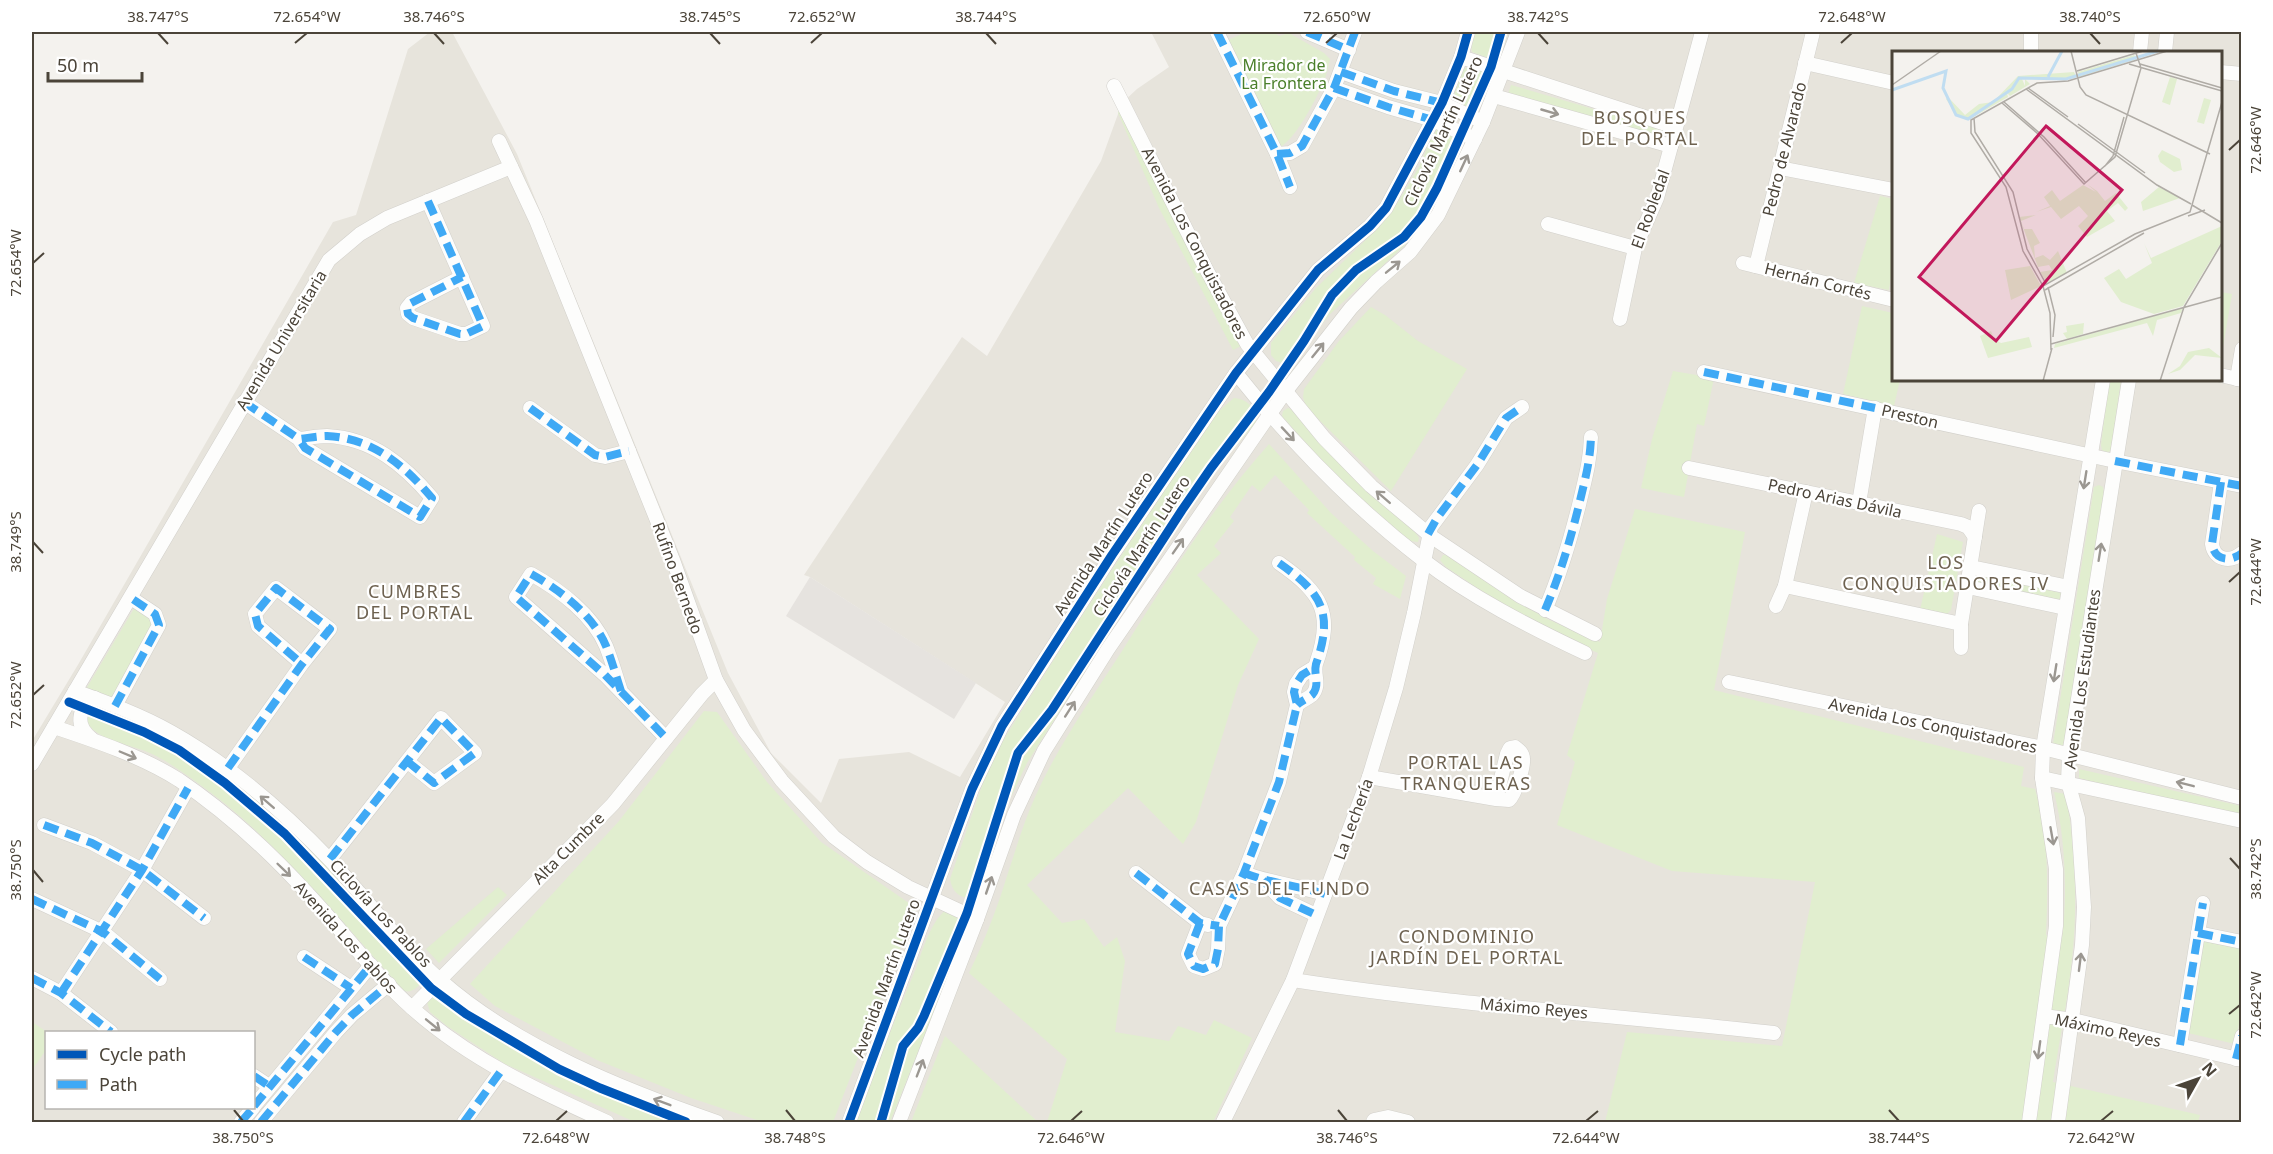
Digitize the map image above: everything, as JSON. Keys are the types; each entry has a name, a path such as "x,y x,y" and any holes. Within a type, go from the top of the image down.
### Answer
{"street":[{"path":"1217,32 1277,154 1290,187"},
{"path":"1307,32 1349,50"},
{"path":"1277,154 1290,153 1302,146 1334,88 1355,32"},
{"name":"Avenida Martín Lutero","path":"849,1122 972,789 1002,726 1112,555 1236,373 1318,270 1370,226 1386,208 1442,103 1461,57 1468,32"},
{"path":"899,1122 977,919 1014,815 1044,751 1108,649 1285,392 1351,308 1410,252 1448,198 1494,96 1518,32"},
{"name":"El Robledal","path":"1620,319 1635,248 1657,198 1702,32"},
{"name":"Pedro de Alvarado","path":"1749,265 1780,168 1813,32"},
{"path":"2031,32 2031,51"},
{"path":"2140,51 2142,32"},
{"path":"2165,51 2167,32"},
{"path":"1461,57 1676,127"},
{"path":"1805,63 1892,83"},
{"path":"1341,72 1394,91 1442,103 1483,122"},
{"path":"2222,72 2241,74"},
{"name":"Avenida Los Conquistadores","path":"1114,86 1246,344 1323,438 1371,486 1428,534 1520,596 1595,634"},
{"path":"1334,88 1433,120 1475,140"},
{"path":"1388,107 1394,91"},
{"path":"1494,96 1671,146"},
{"name":"Rufino Bernedo","path":"499,141 536,220 673,560 716,680 762,756 834,837 885,873 932,899 977,919"},
{"name":"Avenida Universitaria","path":"32,764 329,260 374,226 511,167"},
{"path":"1780,168 1892,190"},
{"path":"428,201 462,277 483,326 466,334 453,333 408,314 407,308 411,303 462,277"},
{"path":"1548,224 1635,248"},
{"name":"Hernán Cortés","path":"1749,265 1892,300"},
{"path":"2222,376 2239,380 2241,349"},
{"name":"Preston","path":"1704,372 2241,486"},
{"path":"1236,373 1269,414 1355,502 1424,561 1509,615 1585,653"},
{"name":"Avenida Los Estudiantes","path":"2029,1122 2056,927 2056,869 2042,778 2043,748 2103,381"},
{"name":"Avenida Los Estudiantes","path":"2058,1122 2073,1020 2084,907 2078,818 2068,782 2069,755 2128,381"},
{"path":"244,402 299,440 305,448 420,517 432,498 396,461 375,448 327,436 299,440"},
{"path":"1428,534 1437,518 1477,465 1506,418 1522,407"},
{"path":"530,408 595,455 605,457 629,451"},
{"path":"1859,503 1875,408"},
{"path":"1545,610 1561,574 1569,547 1590,465 1591,437"},
{"name":"Pedro Arias Dávila","path":"1689,468 1964,525 1975,537"},
{"path":"2221,482 2213,550 2218,556 2234,559 2241,553"},
{"path":"1776,606 1785,586 1806,492"},
{"path":"1961,648 1961,624 1979,511"},
{"name":"La Lechería","path":"1223,1122 1293,980 1369,777 1396,688 1428,534"},
{"path":"1279,563 1300,578 1319,601 1324,615 1325,632 1315,668 1317,680 1315,691 1297,705"},
{"path":"1971,567 2069,587"},
{"path":"621,691 605,644 597,631 565,596 531,574 516,597 573,645 666,738"},
{"path":"1785,586 1961,624"},
{"path":"1968,587 2065,608"},
{"path":"228,768 302,664 330,629 276,588 255,614 258,626 302,664"},
{"path":"115,706 159,625 155,614 130,598"},
{"path":"1200,923 1188,954 1194,966 1203,969 1215,964 1219,926 1245,873 1279,782 1297,705 1294,692 1297,681 1302,675 1315,668"},
{"name":"Alta Cumbre","path":"412,1008 613,804 702,693 716,680"},
{"name":"Avenida Los Conquistadores","path":"1729,682 2043,748 2241,798"},
{"path":"75,692 115,706 170,732 228,768 330,860 439,980 497,1021 567,1062 641,1095 717,1122"},
{"path":"94,741 83,731 80,722 83,707 95,698"},
{"path":"330,860 441,718 475,753 434,783 408,762"},
{"name":"Avenida Los Pablos","path":"54,727 157,768 188,788 251,838 307,892 412,1008 453,1040 501,1071 539,1092 607,1122"},
{"path":"1369,777 1496,799"},
{"name":"Avenida Los Conquistadores","path":"2042,778 2241,821"},
{"path":"61,993 142,870 188,788"},
{"path":"44,825 92,843 142,870 204,918"},
{"path":"1136,873 1200,923 1219,926"},
{"path":"1245,873 1263,880 1285,882 1325,894"},
{"path":"1263,880 1280,898 1316,915"},
{"path":"32,899 103,932 160,979"},
{"path":"2180,1045 2203,903"},
{"path":"2198,933 2241,942"},
{"path":"304,957 351,988"},
{"path":"255,1103 371,965"},
{"path":"32,978 61,993 110,1031"},
{"name":"Máximo Reyes","path":"1293,980 1376,993 1774,1033"},
{"path":"261,1122 336,1032 389,984"},
{"name":"Máximo Reyes","path":"2044,1016 2073,1020 2239,1059"},
{"path":"2239,1059 2241,1036"},
{"path":"464,1122 501,1071"},
{"path":"255,1077 269,1086"},
{"path":"241,1122 250,1109"},
{"path":"1373,1122 1389,1117 1408,1122"}],"shaded area":[{"path":"430,32 452,32 517,154 728,673 771,753 821,803 839,759 909,752 960,777 1005,702 804,575 962,337 987,356 1101,161 1122,103 1137,89 1169,67 1151,32 2241,32 2241,1122 32,1122 32,741 333,222 356,215 408,49"},
{"path":"810,577 976,683 954,719 786,616"}],"green space":[{"name":"Mirador de La Frontera","path":"1246,32 1273,32 1279,36 1289,33 1324,53 1330,59 1324,81 1311,108 1292,136 1280,147 1226,41"},
{"path":"1474,32 1508,32 1500,58 1494,60 1472,52 1471,43"},
{"path":"1474,67 1488,72 1489,82 1484,99 1473,110 1458,103 1454,95 1463,70"},
{"path":"1511,85 1662,129 1659,139 1508,94"},
{"path":"1122,103 1241,346 1233,350 1159,208 1118,113"},
{"path":"1439,127 1463,139 1445,181 1412,235 1404,246 1329,315 1296,359 1286,364 1276,361 1271,355 1271,343 1316,288 1375,231 1398,202"},
{"path":"1880,196 1892,199 1892,270 1889,290 1854,283"},
{"path":"2222,292 2232,294 2222,353"},
{"path":"1862,306 1892,313 1892,381 1900,381 1894,406 1843,394"},
{"path":"1371,307 1418,341 1467,369 1391,491 1306,407 1303,397 1304,389 1339,341"},
{"path":"1673,371 1714,378 1704,426 1697,424 1684,497 1641,488 1652,439"},
{"path":"2109,381 2121,381 2111,450 2107,453 2102,450"},
{"path":"1234,398 1244,400 1251,406 1256,412 1256,422 1218,467 1138,587 1027,763 1009,801 978,893 973,898 961,896 955,891 950,879 989,765 1190,448 1211,420"},
{"path":"1288,408 1293,410 1352,477 1413,529 1419,538 1418,542 1410,541 1328,465 1282,416 1283,411"},
{"path":"1269,444 1331,513 1373,551 1406,576 1400,599 1373,584 1376,578 1354,560 1355,557 1307,513 1309,510 1275,475 1260,492 1252,485 1230,517 1234,521 1214,546 1221,553 1197,575 1259,639 1238,685 1196,822 1183,844 1128,788 1027,885 1062,923 1084,919 1104,947 1117,937 1125,961 1115,1032 1169,1041 1178,1026 1206,1035 1214,1020 1252,1038 1213,1122 1047,1122 1067,1059 969,973 995,913 1036,795 1065,740 1191,544 1228,493"},
{"path":"2099,485 2103,487 2104,494 2065,746 2053,744 2094,487"},
{"path":"1635,509 1745,532 1714,690 2024,767 2021,786 2035,789 2043,825 2047,879 2046,935 2062,938 2065,903 2064,865 2061,827 2054,792 2066,794 2072,835 2075,918 2066,1005 2053,1082 2200,1115 2198,1122 1605,1122 1627,1032 1782,1046 1815,882 1672,871 1557,825 1575,762 1567,755 1598,653 1556,635 1504,606 1446,567 1440,560 1443,555 1446,555 1545,618 1600,642 1607,599"},
{"name":"LOS CONQUISTADORES IV","path":"1937,534 1963,542 1951,610 1945,616 1920,610"},
{"path":"1979,574 2061,593 2059,601 1978,583 1974,578"},
{"path":"135,607 154,623 111,699 86,689"},
{"path":"93,706 100,706 171,737 238,783 328,867 417,970 421,977 420,985 412,991 404,991 305,880 225,803 163,760 97,733 85,719"},
{"path":"704,711 717,712 767,782 821,842 916,908 833,1122 763,1122 691,1098 597,1060 495,1006 470,984 619,821"},
{"path":"2079,769 2241,806 2241,816 2079,778"},
{"path":"498,887 507,895 439,963 426,949"},
{"path":"945,911 966,921 968,927 890,1122 855,1122 927,937 935,922"},
{"path":"2202,938 2241,946 2241,1015 2235,1044 2188,1033"},
{"path":"443,992 514,1039 704,1122 635,1122 505,1064 447,1026 430,1012 427,1002"},
{"path":"32,1022 46,1031 45,1051 32,1070"},
{"path":"945,1036 1038,1122 911,1122"}],"marked path":[{"path":"1217,32 1277,154 1290,187"},
{"path":"1307,32 1349,50"},
{"path":"1277,154 1290,153 1302,146 1334,88 1355,32"},
{"path":"1341,72 1394,91 1442,103"},
{"path":"1334,88 1433,120"},
{"path":"428,201 483,326 466,334 460,334 413,318 408,314 407,308 411,303 462,277"},
{"path":"1704,372 1875,408"},
{"path":"244,402 299,439 327,436 343,438 373,448 398,464 432,498 420,517 305,448 299,439"},
{"path":"1428,534 1437,518 1477,465 1506,418 1522,407"},
{"path":"530,408 595,455 605,457 629,451"},
{"path":"1545,610 1576,518 1590,455 1591,437"},
{"path":"2115,461 2242,486"},
{"path":"2221,482 2213,549 2219,557 2228,559 2242,553"},
{"path":"1279,563 1305,584 1314,595 1324,618 1324,631 1315,668 1315,691 1297,705"},
{"path":"621,691 606,646 593,624 574,604 531,574 516,597 605,675 666,738"},
{"path":"228,768 302,664 330,629 276,588 255,614 258,626 302,664"},
{"path":"115,706 159,625 155,614 131,598"},
{"path":"1200,923 1188,954 1194,966 1203,969 1215,964 1219,926 1244,873 1279,782 1297,705 1294,692 1296,684 1302,675 1315,667"},
{"path":"330,859 441,718 475,753 434,783 408,762"},
{"path":"61,993 142,870 188,788"},
{"path":"44,825 92,843 142,870 204,918"},
{"path":"1136,873 1200,923 1219,926"},
{"path":"1244,873 1325,894"},
{"path":"1263,880 1280,898 1316,915"},
{"path":"32,899 103,932 160,979"},
{"path":"2180,1045 2203,903"},
{"path":"2198,933 2242,942"},
{"path":"304,957 351,988"},
{"path":"255,1105 371,965"},
{"path":"32,978 61,993 110,1031"},
{"path":"261,1122 336,1032 352,1015 389,984"},
{"path":"2236,1059 2242,1036"},
{"path":"464,1122 501,1071"},
{"path":"255,1077 269,1086"},
{"path":"241,1122 252,1109"}],"cycle path":[{"name":"Ciclovía Martín Lutero","path":"849,1122 972,789 1002,726 1112,555 1236,373 1318,270 1370,226 1386,208 1442,103 1461,57 1468,32"},
{"name":"Ciclovía Martín Lutero","path":"881,1122 903,1046 918,1028 924,1016 967,913 1018,753 1052,710 1182,510 1269,392 1332,295 1356,270 1404,237 1421,217 1437,188 1491,67 1501,32"},
{"name":"Ciclovía Los Pablos","path":"69,702 144,732 179,750 225,783 285,834 431,988 466,1014 559,1069 686,1122"}],"district":[{"name":"BOSQUES DEL PORTAL","path":"1640,128"},
{"name":"LOS CONQUISTADORES IV","path":"1946,573"},
{"name":"CUMBRES DEL PORTAL","path":"415,602"},
{"name":"PORTAL LAS TRANQUERAS","path":"1466,774"},
{"name":"CASAS DEL FUNDO","path":"1280,889"},
{"name":"CONDOMINIO JARDÍN DEL PORTAL","path":"1467,947"}]}
